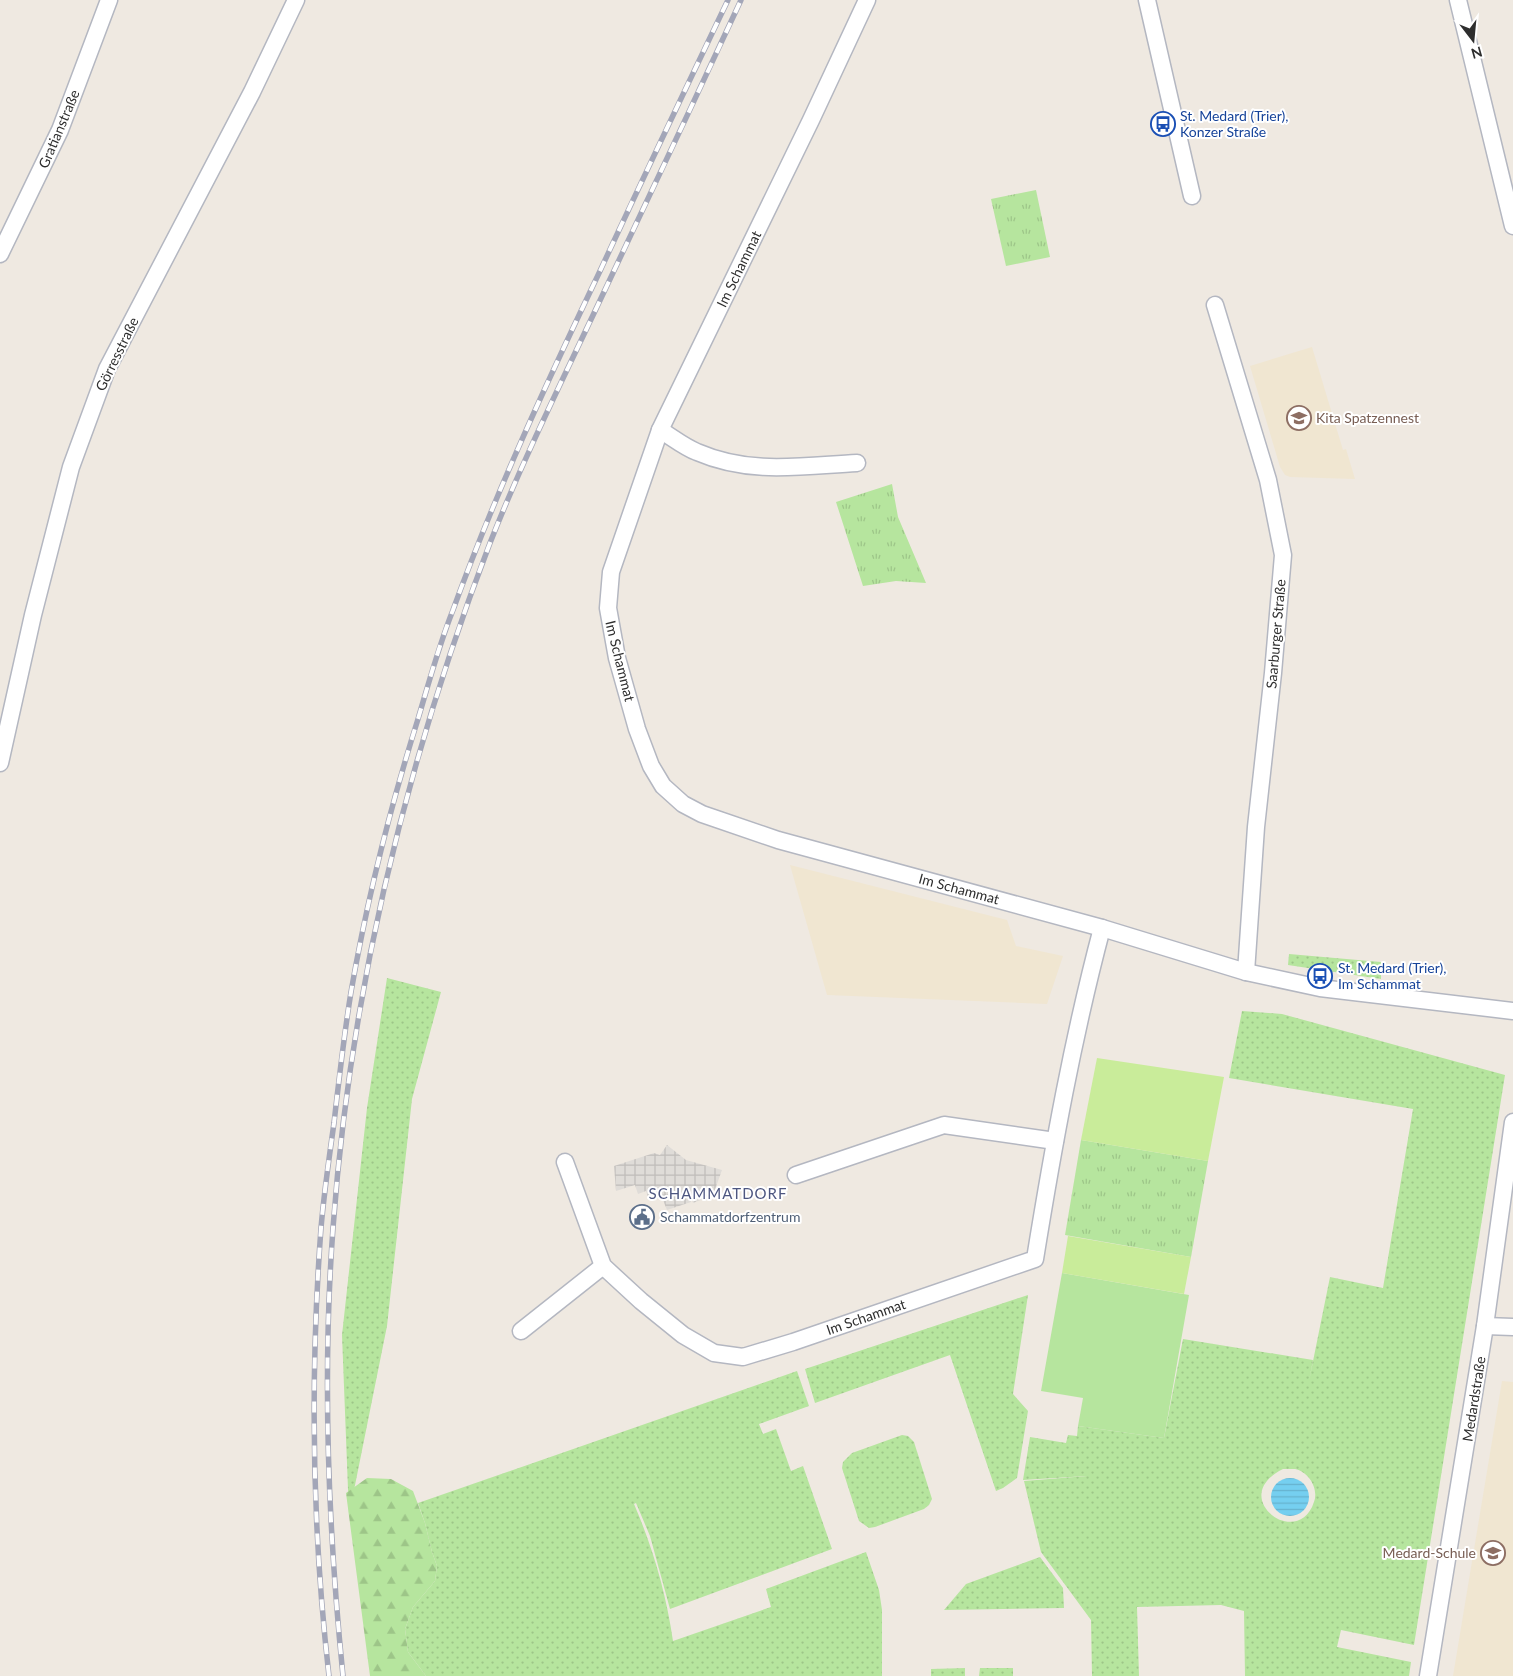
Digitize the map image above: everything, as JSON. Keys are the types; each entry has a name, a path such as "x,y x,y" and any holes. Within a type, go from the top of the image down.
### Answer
{"street":[{"name":"Gratianstraße","path":"0,254 60,130 109,0"},
{"name":"Görresstraße","path":"0,763 33,615 71,467 107,369 252,92 296,0"},
{"name":"Im Schammat","path":"867,0 811,120 660,430 611,572 608,608 617,658 651,766 663,786 683,804 702,814 778,840 1102,928 1246,972 1320,988 1513,1012"},
{"path":"1147,0 1192,196"},
{"path":"1458,0 1513,226"},
{"name":"Saarburger Straße","path":"1215,305 1268,480 1283,555 1273,673 1256,826 1246,972"},
{"path":"660,430 696,452 731,463 767,469 857,464"},
{"name":"Im Schammat","path":"565,1162 603,1266 641,1301 683,1335 714,1352 743,1356 793,1342 1035,1259 1055,1141 1082,1006 1102,928"},
{"name":"Medardstraße","path":"1428,1676 1485,1326 1513,1122"},
{"path":"796,1175 944,1125 1055,1141"},
{"path":"521,1331 603,1266"},
{"path":"1485,1326 1513,1327"}],"shaded area":[{"name":"Kita Spatzennest","path":"1312,347 1343,450 1346,449 1355,479 1290,477 1285,475 1280,467 1250,366"},
{"path":"790,865 1007,920 1016,946 1063,956 1047,1004 827,995"},
{"path":"667,1145 686,1160 722,1170 713,1195 693,1203 691,1200 691,1202 667,1210 661,1195 649,1200 646,1191 638,1194 635,1185 616,1191 614,1166 654,1153 660,1155"},
{"name":"Medard-Schule","path":"1502,1381 1513,1382 1513,1676 1453,1676"}],"green space":[{"path":"1036,190 1050,257 1006,266 991,199"},
{"path":"892,484 898,517 926,583 896,581 863,586 836,502"},
{"path":"1289,954 1381,962 1381,979 1288,965"},
{"path":"387,978 441,992 412,1099 387,1326 349,1515 342,1335 367,1108"},
{"path":"1242,1011 1282,1014 1505,1075 1414,1645 1341,1630 1337,1647 1411,1662 1409,1676 1245,1676 1244,1611 1221,1605 1137,1607 1139,1676 1092,1676 1091,1620 1041,1552 1024,1481 1087,1476 1023,1480 1030,1437 1066,1443 1068,1435 1077,1436 1078,1426 1164,1438 1183,1339 1313,1360 1309,1381 1330,1277 1383,1288 1413,1109 1229,1078","holes":["1283,1469 1300,1471 1308,1477 1314,1487 1314,1502 1306,1516 1294,1521 1282,1520 1271,1514 1264,1505 1262,1493 1267,1480"]},
{"path":"1097,1058 1224,1077 1208,1161 1081,1140"},
{"path":"1081,1140 1208,1161 1191,1257 1065,1235"},
{"path":"1068,1236 1191,1257 1184,1294 1062,1273"},
{"path":"1062,1273 1189,1295 1164,1438 1078,1426 1083,1398 1041,1391"},
{"path":"1028,1295 1013,1394 1028,1411 1017,1478 1003,1488 996,1491 950,1355 815,1403 805,1369"},
{"path":"797,1371 809,1406 759,1424 763,1434 776,1429 791,1471 803,1466 832,1549 670,1609 650,1536 636,1503 634,1504 658,1571 673,1641 771,1607 766,1589 866,1552 879,1590 882,1610 882,1676 426,1676 408,1652 405,1629 413,1607 435,1581 437,1566 418,1503"},
{"path":"902,1435 908,1436 914,1442 932,1499 924,1509 869,1528 859,1521 842,1468 843,1462 852,1453"},
{"path":"367,1478 391,1479 413,1491 425,1523 437,1566 435,1581 413,1607 405,1629 408,1652 426,1676 370,1676 346,1493"},
{"path":"1040,1557 1063,1588 1064,1608 944,1610 966,1584"},
{"path":"965,1668 965,1676 931,1676 931,1669"},
{"path":"980,1668 1013,1668 1013,1676 979,1676"}],"water":[{"path":"1290,1478 1297,1479 1303,1484 1308,1490 1308,1504 1303,1510 1297,1515 1290,1516 1283,1515 1277,1510 1272,1504 1271,1497 1272,1490 1277,1484 1283,1479"}],"railway":[{"path":"329,1676 319,1565 314,1452 317,1284 321,1228 346,1024 357,958 380,854 398,786 439,650 486,524 561,354 728,0"},
{"path":"343,1676 330,1508 328,1452 328,1340 333,1228 341,1140 353,1053 368,966 386,880 432,710 490,543 514,484 741,0"}],"place":[{"name":"St. Medard (Trier), Konzer Straße","path":"1163,124"},
{"name":"Kita Spatzennest","path":"1299,418"},
{"name":"St. Medard (Trier), Im Schammat","path":"1320,976"},
{"name":"Schammatdorfzentrum","path":"642,1217"},
{"name":"Medard-Schule","path":"1493,1553"}],"district":[{"name":"SCHAMMATDORF","path":"718,1194"}]}
